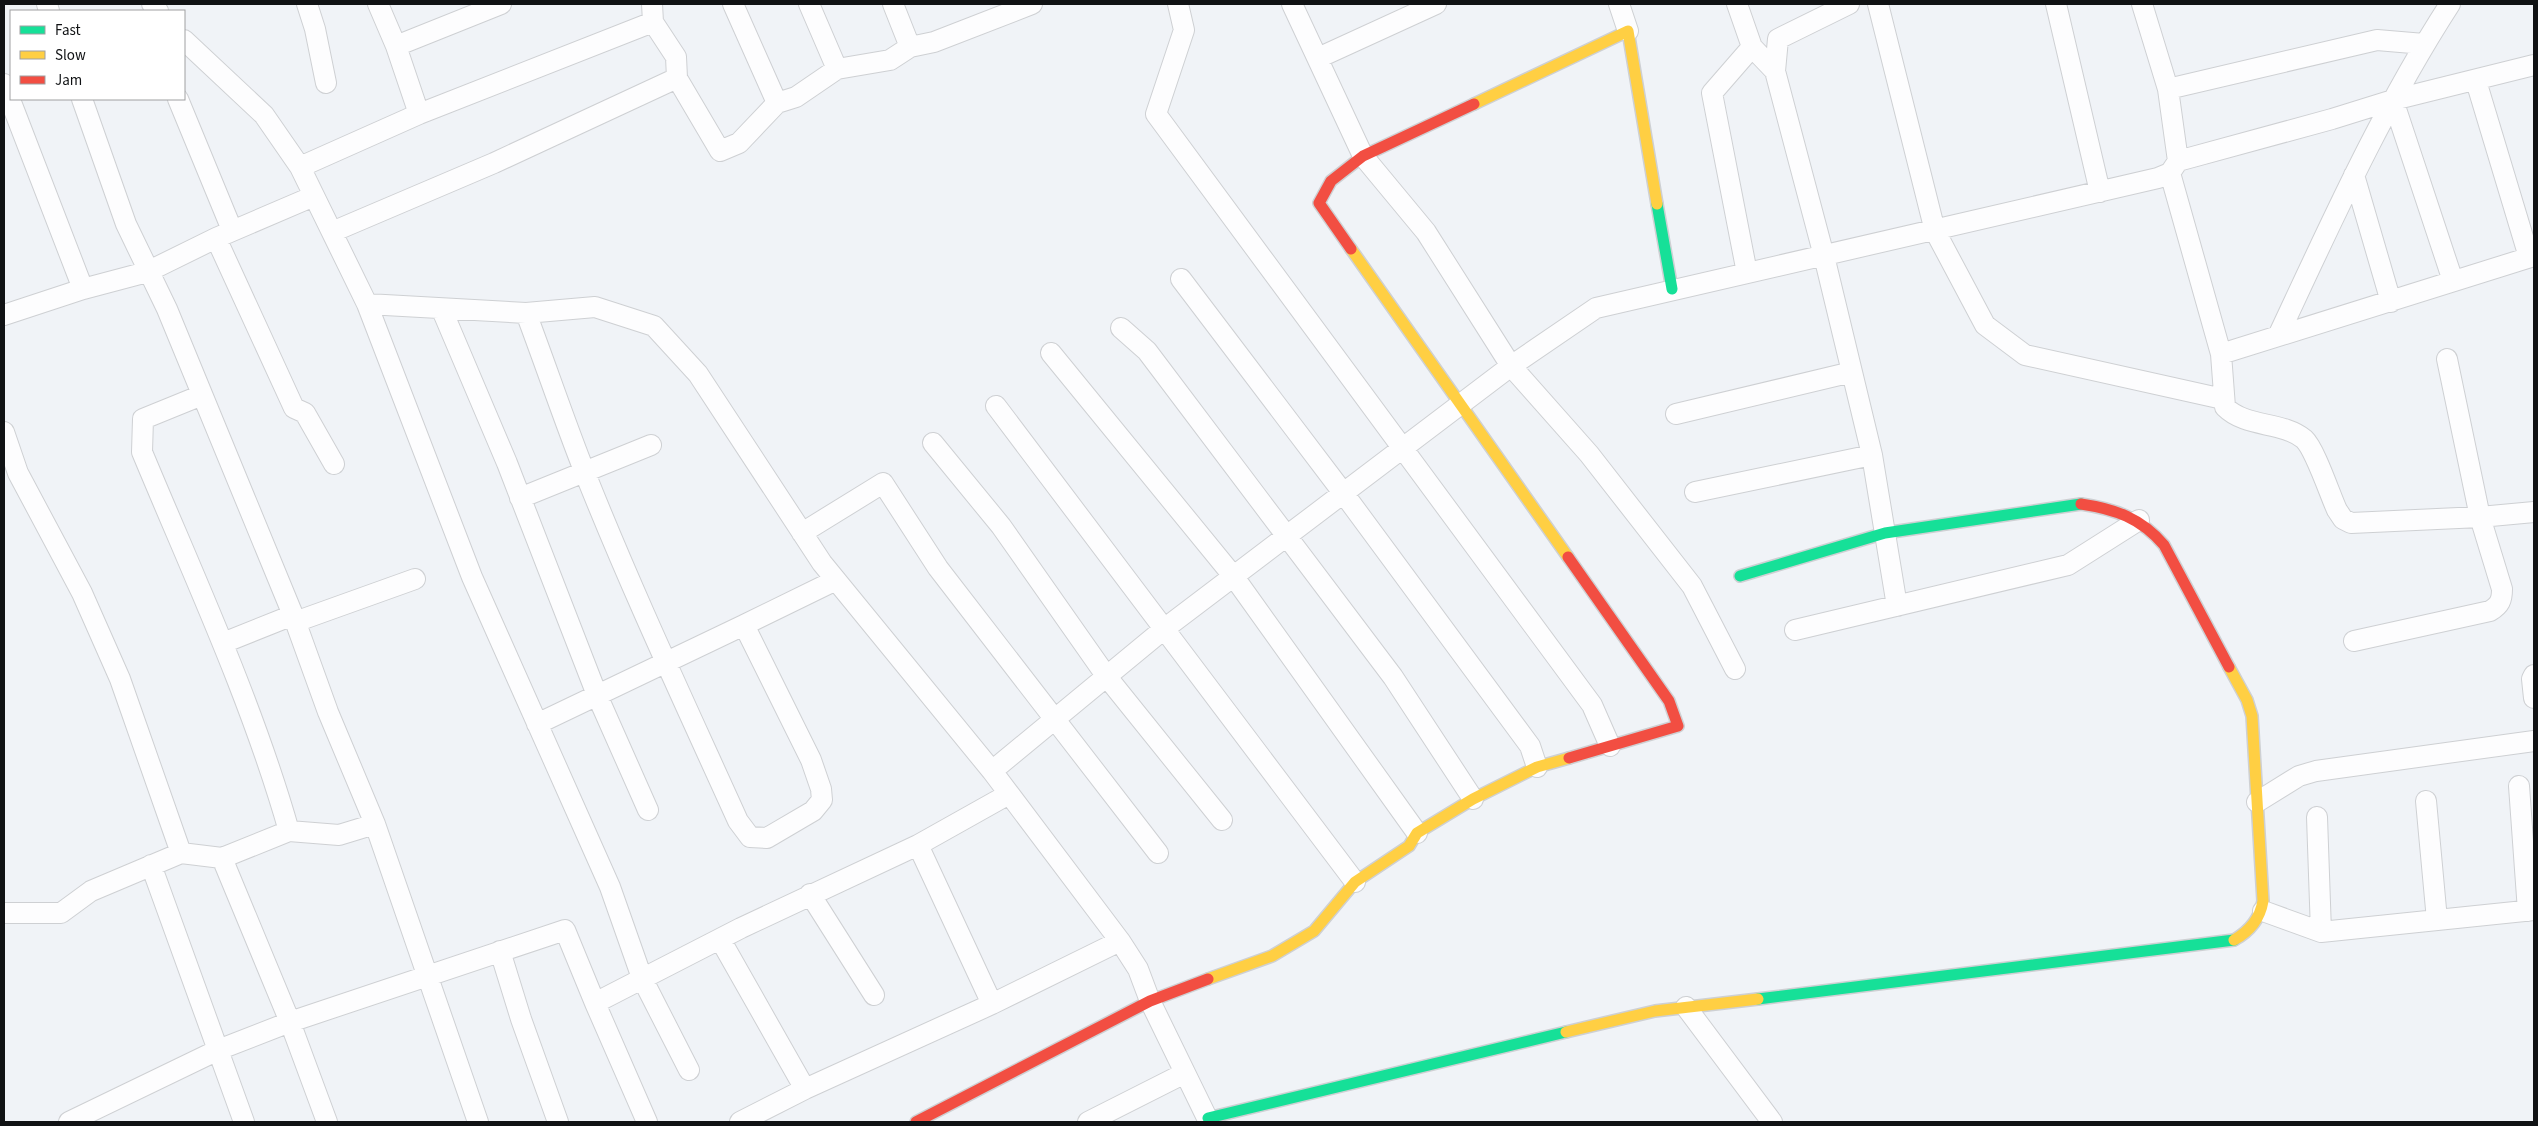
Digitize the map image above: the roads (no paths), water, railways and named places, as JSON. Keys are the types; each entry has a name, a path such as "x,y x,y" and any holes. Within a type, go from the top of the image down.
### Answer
{"street":[{"path":"307,4 315,29 326,83"},
{"path":"378,4 396,46 419,114"},
{"path":"396,46 501,4"},
{"path":"733,4 778,103"},
{"path":"809,4 837,69"},
{"path":"893,4 910,47"},
{"path":"300,167 652,13 676,57 677,78 720,150 739,143 778,103 796,98 837,69 890,60 910,47 934,42 1032,4"},
{"path":"1178,4 1184,30 1156,114 1592,705 1610,746"},
{"path":"1292,4 1363,156 1426,232 1510,366 1589,454 1692,586 1735,669"},
{"path":"1318,58 1436,4"},
{"path":"1620,4 1628,31 1672,289"},
{"path":"1737,4 1752,47 1775,71"},
{"path":"1849,4 1778,39 1775,71 1824,256 1872,455 1897,606"},
{"path":"1878,4 1935,232 1985,325 2025,355 2223,399"},
{"path":"2056,4 2100,192"},
{"path":"2142,4 2168,89 2174,167 2221,354 2225,407 2232,414 2288,432 2305,440 2311,448 2337,510 2343,518 2351,523 2480,517 2534,512"},
{"path":"2278,336 2354,175 2424,44 2450,4"},
{"path":"916,1122 1150,1001 1272,956 1314,930 1355,882 1409,846 1417,833 1473,799 1537,767 1678,726 1669,701 1319,203 1331,181 1363,156 1628,31"},
{"path":"2168,89 2377,40 2424,44"},
{"path":"185,41 264,115 300,167 332,232 367,304 472,577 610,887 642,978 689,1070"},
{"path":"1747,273 1712,93 1752,47"},
{"path":"992,771 1164,629 1510,366 1596,308 1672,289 1935,232 2158,178 2174,167 2393,100 2476,81 2534,65"},
{"path":"332,232 494,163 677,78"},
{"path":"2221,354 2532,256 2476,81"},
{"path":"4,84 10,99"},
{"path":"10,100 83,288"},
{"path":"82,100 126,224 147,272 167,310 294,619 328,712 375,824 478,1122"},
{"path":"178,100 224,234 294,408 305,414 334,464"},
{"path":"2393,100 2453,281"},
{"path":"2354,175 2391,302"},
{"path":"4,315 83,288 147,272 224,234 314,196"},
{"path":"1181,279 1344,494 1530,746 1537,767"},
{"path":"367,304 442,310 526,313 595,307 654,326 698,374 802,532 836,580 992,771 1120,941 1138,969 1150,1001 1209,1120 1630,1016 2229,942 2249,931 2263,911 2252,716 2247,700 2164,545 2153,531 2139,520 2106,507 2080,504 1885,533 1740,576"},
{"path":"442,310 508,462 520,498 597,695 648,810"},
{"path":"526,313 584,471 738,821 750,838 767,838 813,811 822,800 821,789 811,760 744,625"},
{"path":"1122,328 1147,351 1393,677 1473,799"},
{"path":"1051,353 1234,577 1417,833"},
{"path":"2354,640 2490,611 2498,607 2502,600 2502,589 2480,517 2447,359"},
{"path":"1676,414 1852,372"},
{"path":"202,395 143,420 142,452 223,643 271,770 289,832"},
{"path":"996,406 1355,882"},
{"path":"4,432 18,473 82,593 120,679 180,853"},
{"path":"933,443 1001,526 1107,677 1222,820"},
{"path":"520,498 652,445"},
{"path":"1695,492 1872,455"},
{"path":"802,532 883,484 938,568 1158,853"},
{"path":"1795,630 2068,565 2139,520"},
{"path":"223,643 415,579"},
{"path":"537,724 836,580"},
{"path":"2534,675 2532,679 2534,698"},
{"path":"2257,802 2299,776 2316,771 2534,741"},
{"path":"2263,911 2320,932 2531,911 2519,786"},
{"path":"595,1004 642,978 810,894 918,845 1008,794"},
{"path":"2426,801 2437,920"},
{"path":"2317,817 2320,932"},
{"path":"4,913 61,913 91,891 180,853 222,858 289,832 339,835 375,824"},
{"path":"918,845 992,1004"},
{"path":"222,858 290,1022 327,1122"},
{"path":"151,865 244,1122"},
{"path":"810,894 874,995"},
{"path":"69,1122 218,1050 290,1022 565,930 646,1122"},
{"path":"720,939 805,1089"},
{"path":"740,1122 805,1089 992,1004 1120,941"},
{"path":"500,951 521,1019 558,1122"},
{"path":"1686,1008 1772,1122"},
{"path":"1088,1122 1185,1074"}]}
